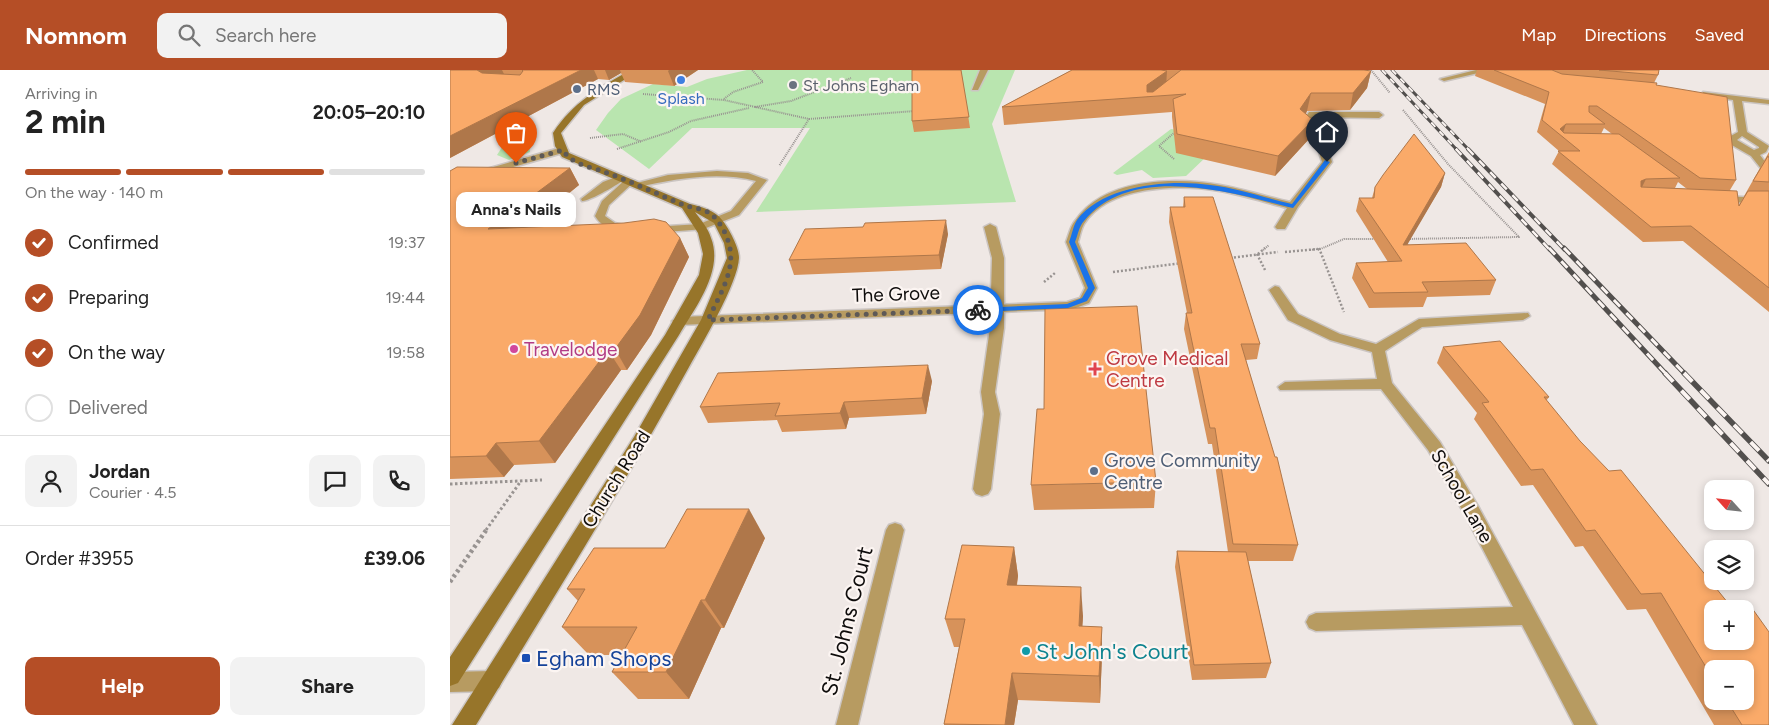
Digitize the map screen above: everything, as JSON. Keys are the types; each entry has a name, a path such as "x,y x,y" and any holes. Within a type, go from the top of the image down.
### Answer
{"main road":[{"path":"563,150 557,133 562,122 577,107 636,70"},
{"name":"Church Road","path":"463,725 640,441 708,320 724,285 733,258 730,243 719,221 705,211 686,206 630,181 576,162 565,155 563,150"},
{"name":"Church Road","path":"450,676 579,480 680,321 708,265 709,241 686,206"}],"street":[{"path":"975,88 984,70"},
{"path":"1444,79 1487,70"},
{"path":"1694,93 1769,102"},
{"path":"1737,98 1743,133 1764,146 1763,150 1754,154"},
{"path":"1281,228 1293,206 1327,162 1325,148 1314,133 1303,127 1312,114 1379,115"},
{"path":"1743,133 1731,138 1733,142 1754,154 1769,173"},
{"path":"450,190 479,174 563,150"},
{"path":"586,199 607,184 630,181 674,176 747,175 762,180 734,213 719,221 701,227 635,230 613,227 602,222 598,218 598,212 609,198 630,181"},
{"path":"1085,275 1072,242 1080,221 1094,208 1111,197 1128,191 1165,185 1209,186 1293,206"},
{"path":"1706,198 1769,201"},
{"path":"982,489 992,414 988,392 997,328 998,258 990,227"},
{"name":"The Grove","path":"680,321 1068,306 1085,300 1091,288 1085,275"},
{"path":"1274,290 1293,317 1335,337 1378,348 1419,323 1523,316"},
{"name":"School Lane","path":"1378,348 1385,384 1434,446 1586,725"},
{"path":"1284,387 1385,384"},
{"name":"St. Johns Court","path":"847,725 895,530"},
{"path":"1316,622 1528,616"},
{"path":"450,682 491,681"}],"path":[{"path":"724,100 733,92 763,82 752,70"},
{"path":"611,151 642,142 691,121 791,101 851,78"},
{"path":"601,91 724,100 809,120 917,111"},
{"path":"1400,239 1519,237 1448,164 1408,116"},
{"path":"775,174 809,120"},
{"path":"1165,185 1182,168 1159,146 1178,130"},
{"path":"590,138 612,133 632,134 642,142"},
{"path":"1344,312 1318,249 1344,239 1381,239"},
{"path":"1229,258 1257,254"},
{"path":"1085,275 1190,262"},
{"path":"450,484 546,479"},
{"path":"450,582 521,481"}],"green space":[{"path":"747,70 1015,70 992,124 1016,202 756,212 810,128 692,128 649,169 596,130 621,99 653,84 687,87 707,79"},
{"path":"1171,129 1228,136 1186,176 1153,178 1142,170 1117,175 1113,173"},
{"path":"528,133 530,152 509,160 497,155 504,144"}],"building":[{"path":"450,70 477,70 482,73 520,75 522,70 581,70 450,136"},
{"path":"912,70 961,70 969,117 912,121"},
{"path":"1072,70 1167,71 1147,85 1147,92 1153,92 1181,70 1371,71 1353,93 1311,93 1300,109 1313,120 1278,156 1177,134 1173,99 1186,94 1002,107"},
{"path":"1494,70 1552,70 1562,74 1657,83 1656,85 1727,97 1736,180 1700,178 1597,106 1589,106 1589,112 1605,124 1566,124 1560,129 1564,133 1619,134 1680,178 1646,179 1641,181 1641,187 1737,191 1739,206 1748,191 1769,191 1769,288 1691,226 1651,227 1558,151 1580,151 1542,120 1549,92"},
{"path":"1599,70 1659,70 1658,75"},
{"path":"1414,134 1445,173 1403,245 1466,243 1496,280 1422,282 1428,292 1374,293 1356,263 1402,261 1359,198 1374,198 1375,187"},
{"path":"1768,156 1769,182 1753,181"},
{"path":"457,167 570,168 488,229 624,223 654,219 666,222 680,238 640,315 615,349 608,350 539,441 496,443 486,456 450,457 450,171"},
{"path":"1184,197 1213,197 1260,344 1241,344 1275,457 1277,457 1298,545 1233,544 1215,428 1210,428 1186,313 1192,313 1170,207 1185,207"},
{"path":"946,220 939,255 789,260 805,229 863,227 865,223"},
{"path":"1137,306 1156,482 1031,485 1037,409 1044,409 1045,309"},
{"path":"1500,341 1549,397 1544,397 1580,441 1609,471 1621,470 1704,573 1704,590 1718,590 1726,600 1704,600 1704,650 1754,650 1754,611 1769,632 1769,725 1742,725 1733,710 1754,710 1754,660 1704,660 1704,664 1661,593 1641,594 1595,530 1586,531 1543,469 1531,470 1482,403 1489,402 1443,347"},
{"path":"928,365 922,398 844,402 840,413 775,416 780,403 700,407 718,373"},
{"path":"687,509 749,509 705,600 701,600 666,672 612,672 637,627 562,627 585,589 567,589 594,548 665,548"},
{"name":"St John's Court","path":"962,545 1014,547 1007,585 1081,587 1079,626 1102,627 1099,676 1012,673 1005,725 944,724 965,619 945,619"},
{"path":"1177,551 1246,552 1271,663 1194,665"}],"railway":[{"path":"1382,70 1457,150"},
{"path":"1392,70 1469,150"},
{"path":"1456,149 1550,250"},
{"path":"1468,149 1565,250"},
{"path":"1549,248 1666,374"},
{"path":"1564,248 1685,374"},
{"path":"1665,373 1769,484"},
{"path":"1684,373 1769,461"}],"way so far":[{"path":"516,163 563,150 565,155 576,162 638,184 686,206 705,211 719,221 730,243 733,258 724,285 708,320 978,310"}],"place":[{"name":"Splash","path":"681,80"},
{"name":"St Johns Egham","path":"793,85"},
{"name":"RMS","path":"577,89"},
{"name":"Anna's Nails","path":"516,163"},
{"name":"Travelodge","path":"514,349"},
{"name":"Grove Medical Centre","path":"1095,369"},
{"name":"Grove Community Centre","path":"1094,471"},
{"name":"St John's Court","path":"1026,651"},
{"name":"Egham Shops","path":"526,658"}],"route":[{"path":"978,310 1068,306 1085,300 1091,288 1072,242 1080,221 1094,208 1111,197 1128,191 1165,185 1209,186 1293,206 1327,162"}]}
